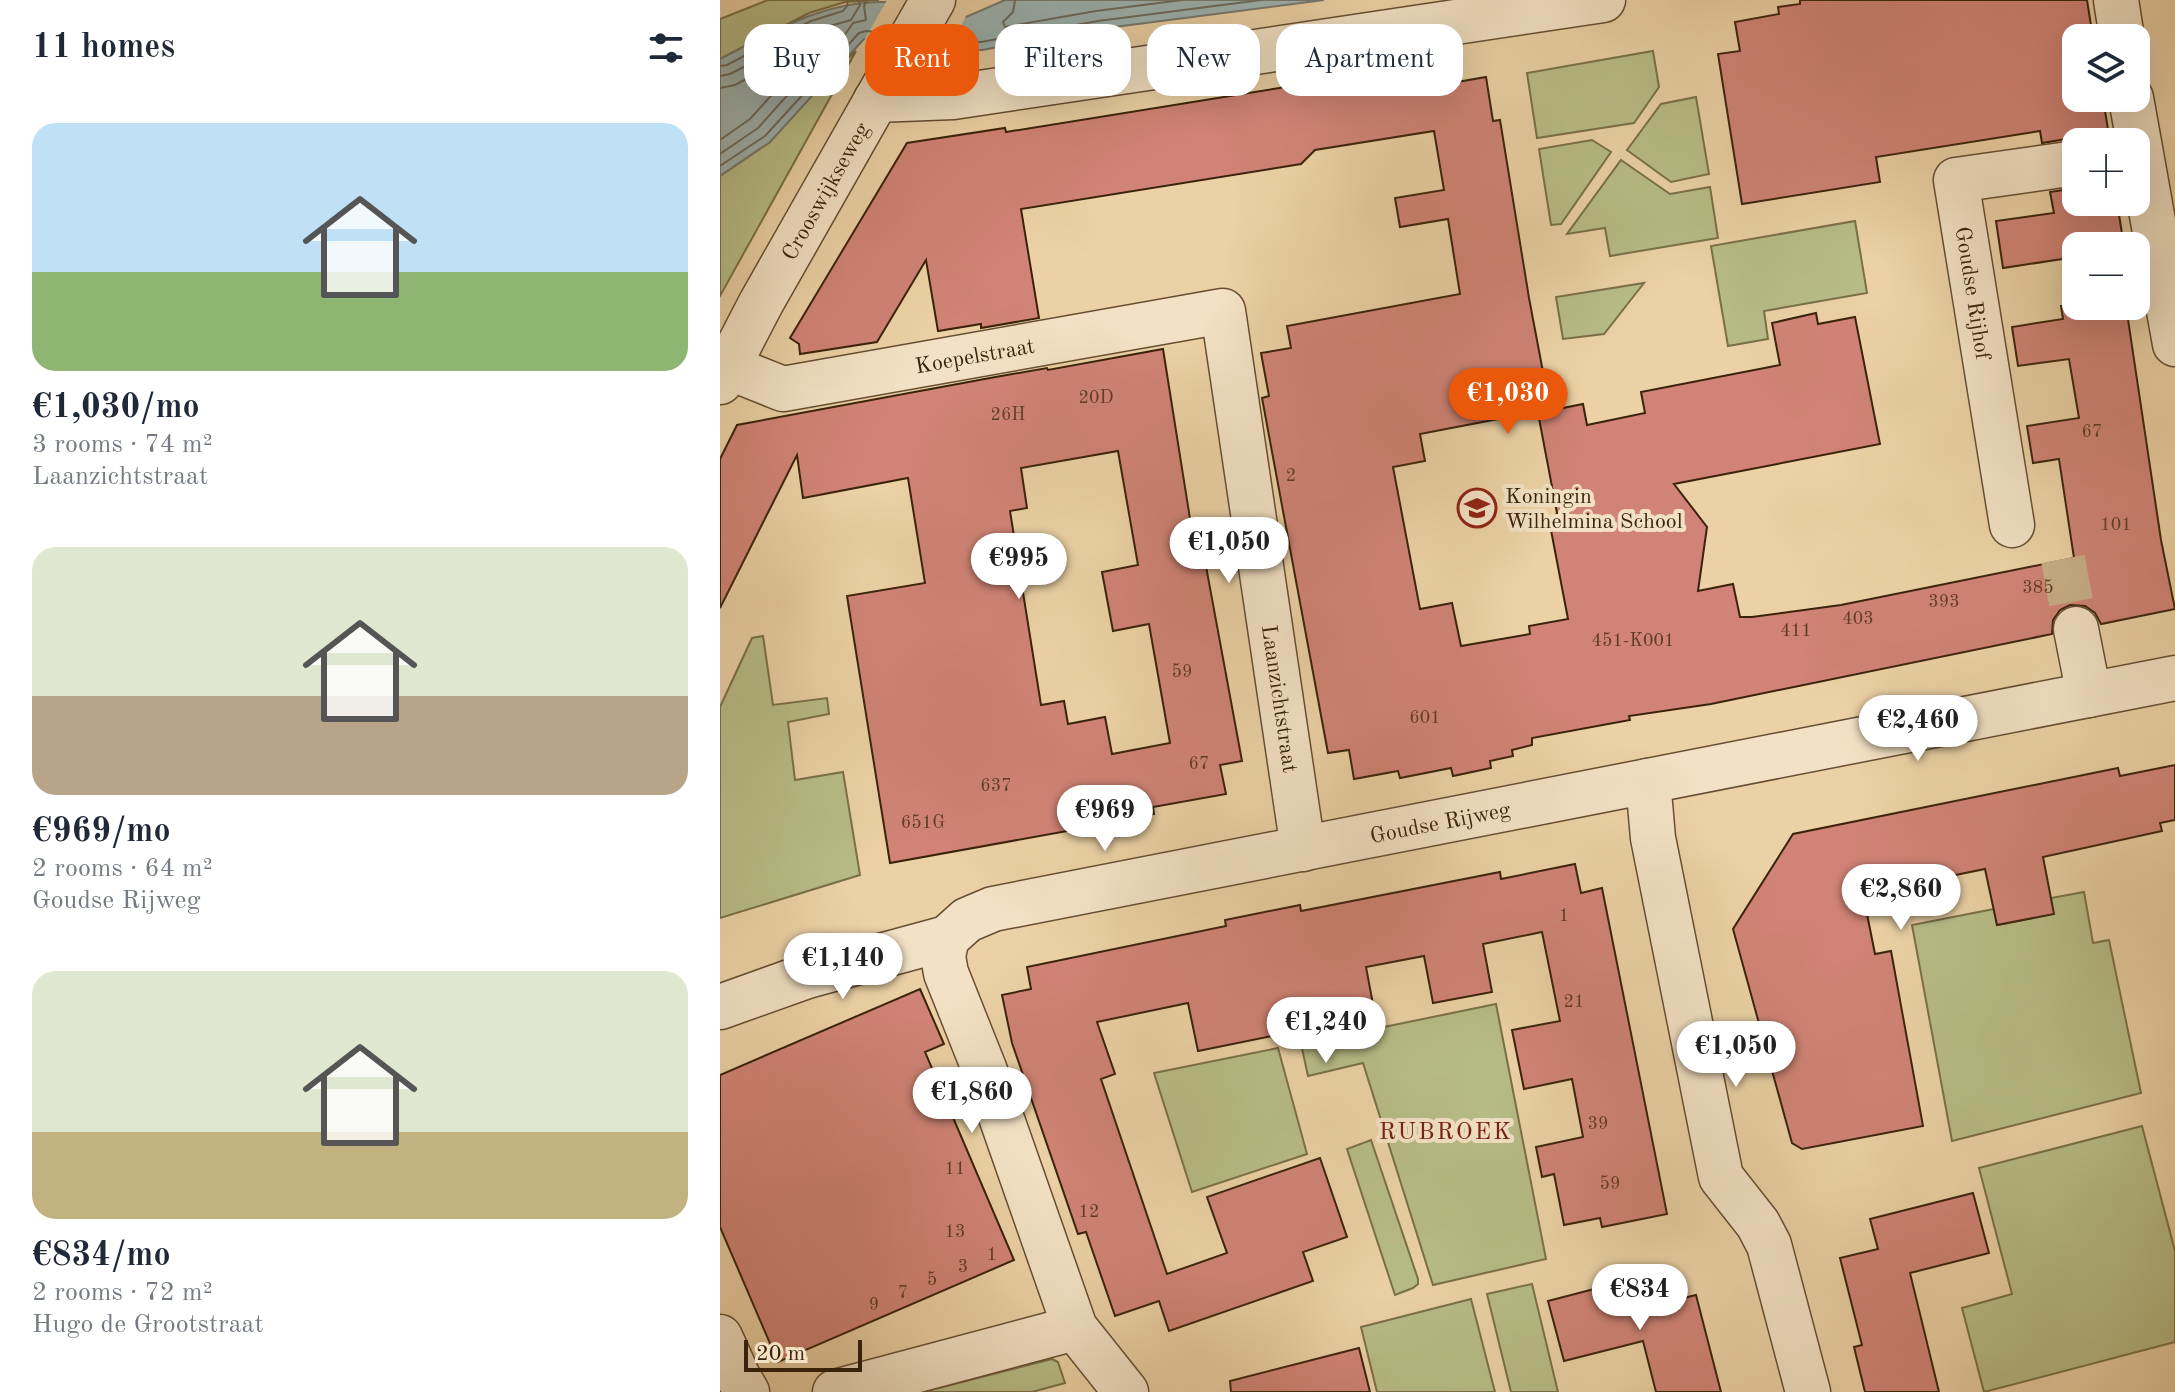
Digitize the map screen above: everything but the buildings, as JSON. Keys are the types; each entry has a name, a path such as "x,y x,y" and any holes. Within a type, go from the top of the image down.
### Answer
{"street":[{"name":"Crooswijkseweg","path":"724,374 933,0"},
{"path":"876,100 953,97 1603,0"},
{"path":"2116,0 2120,24"},
{"name":"Goudse Rijhof","path":"2012,525 1956,180 2062,165"},
{"path":"2150,175 2175,344"},
{"name":"Koepelstraat","path":"724,374 783,389 1223,311"},
{"name":"Laanzichtstraat","path":"1223,311 1303,849"},
{"path":"2076,629 2089,695"},
{"name":"Goudse Rijweg","path":"720,1007 807,976 947,938 967,920 993,909 2175,678"},
{"path":"1648,781 1653,838 1721,1177 1758,1224 1769,1245 1808,1392"},
{"path":"947,938 943,956 946,973 985,1071 1075,1328 1126,1392"},
{"path":"835,1392 1075,1328"},
{"path":"720,1337 747,1392"}],"green space":[{"path":"768,0 879,0 845,2 809,13 788,24 744,24 744,47 720,59 720,19"},
{"path":"1653,51 1659,87 1634,123 1537,138 1527,73"},
{"path":"811,96 831,96 720,296 720,176 770,142"},
{"path":"1696,97 1709,174 1671,182 1627,150 1661,104"},
{"path":"1592,140 1611,152 1561,224 1551,225 1539,149"},
{"path":"1621,160 1670,194 1710,187 1718,238 1610,256 1605,228 1567,234"},
{"path":"1855,221 1867,293 1764,311 1768,339 1728,346 1711,246"},
{"path":"1644,283 1604,334 1563,339 1556,297"},
{"path":"763,636 773,705 827,698 829,714 788,722 795,780 843,772 860,875 720,918 720,707 752,638"},
{"path":"2084,892 2093,943 2109,940 2141,1093 1952,1141 1912,925 1994,909 1997,925 2053,914 2051,898"},
{"path":"1496,1004 1546,1259 1433,1285 1363,1063 1308,1076 1301,1044"},
{"path":"1278,1048 1307,1154 1192,1192 1154,1073"},
{"path":"2142,1126 2175,1251 2175,1342 1984,1392 1962,1308 2012,1294 1979,1168"},
{"path":"1371,1140 1418,1279 1418,1284 1413,1288 1395,1295 1347,1149"},
{"path":"1532,1284 1558,1392 1511,1392 1487,1294"},
{"path":"1471,1299 1495,1392 1377,1392 1361,1327"},
{"path":"1052,1359 1058,1362 1065,1383 1032,1392 923,1392"}],"water":[{"path":"1005,0 1324,0 1131,25 995,24 995,48 982,50 979,50 979,24 865,24 865,39 849,55 849,24 791,24 842,6 887,2 883,11 966,17"},
{"path":"744,46 744,96 812,96 770,142 720,176 720,59"}],"pier":[{"path":"887,0 891,0 889,7 968,12 962,24 873,24"}],"tunnel":[{"path":"2063,559 2076,629"}],"place":[{"name":"Koningin Wilhelmina School","path":"1477,508"}],"district":[{"name":"RUBROEK","path":"1446,1131"}]}
